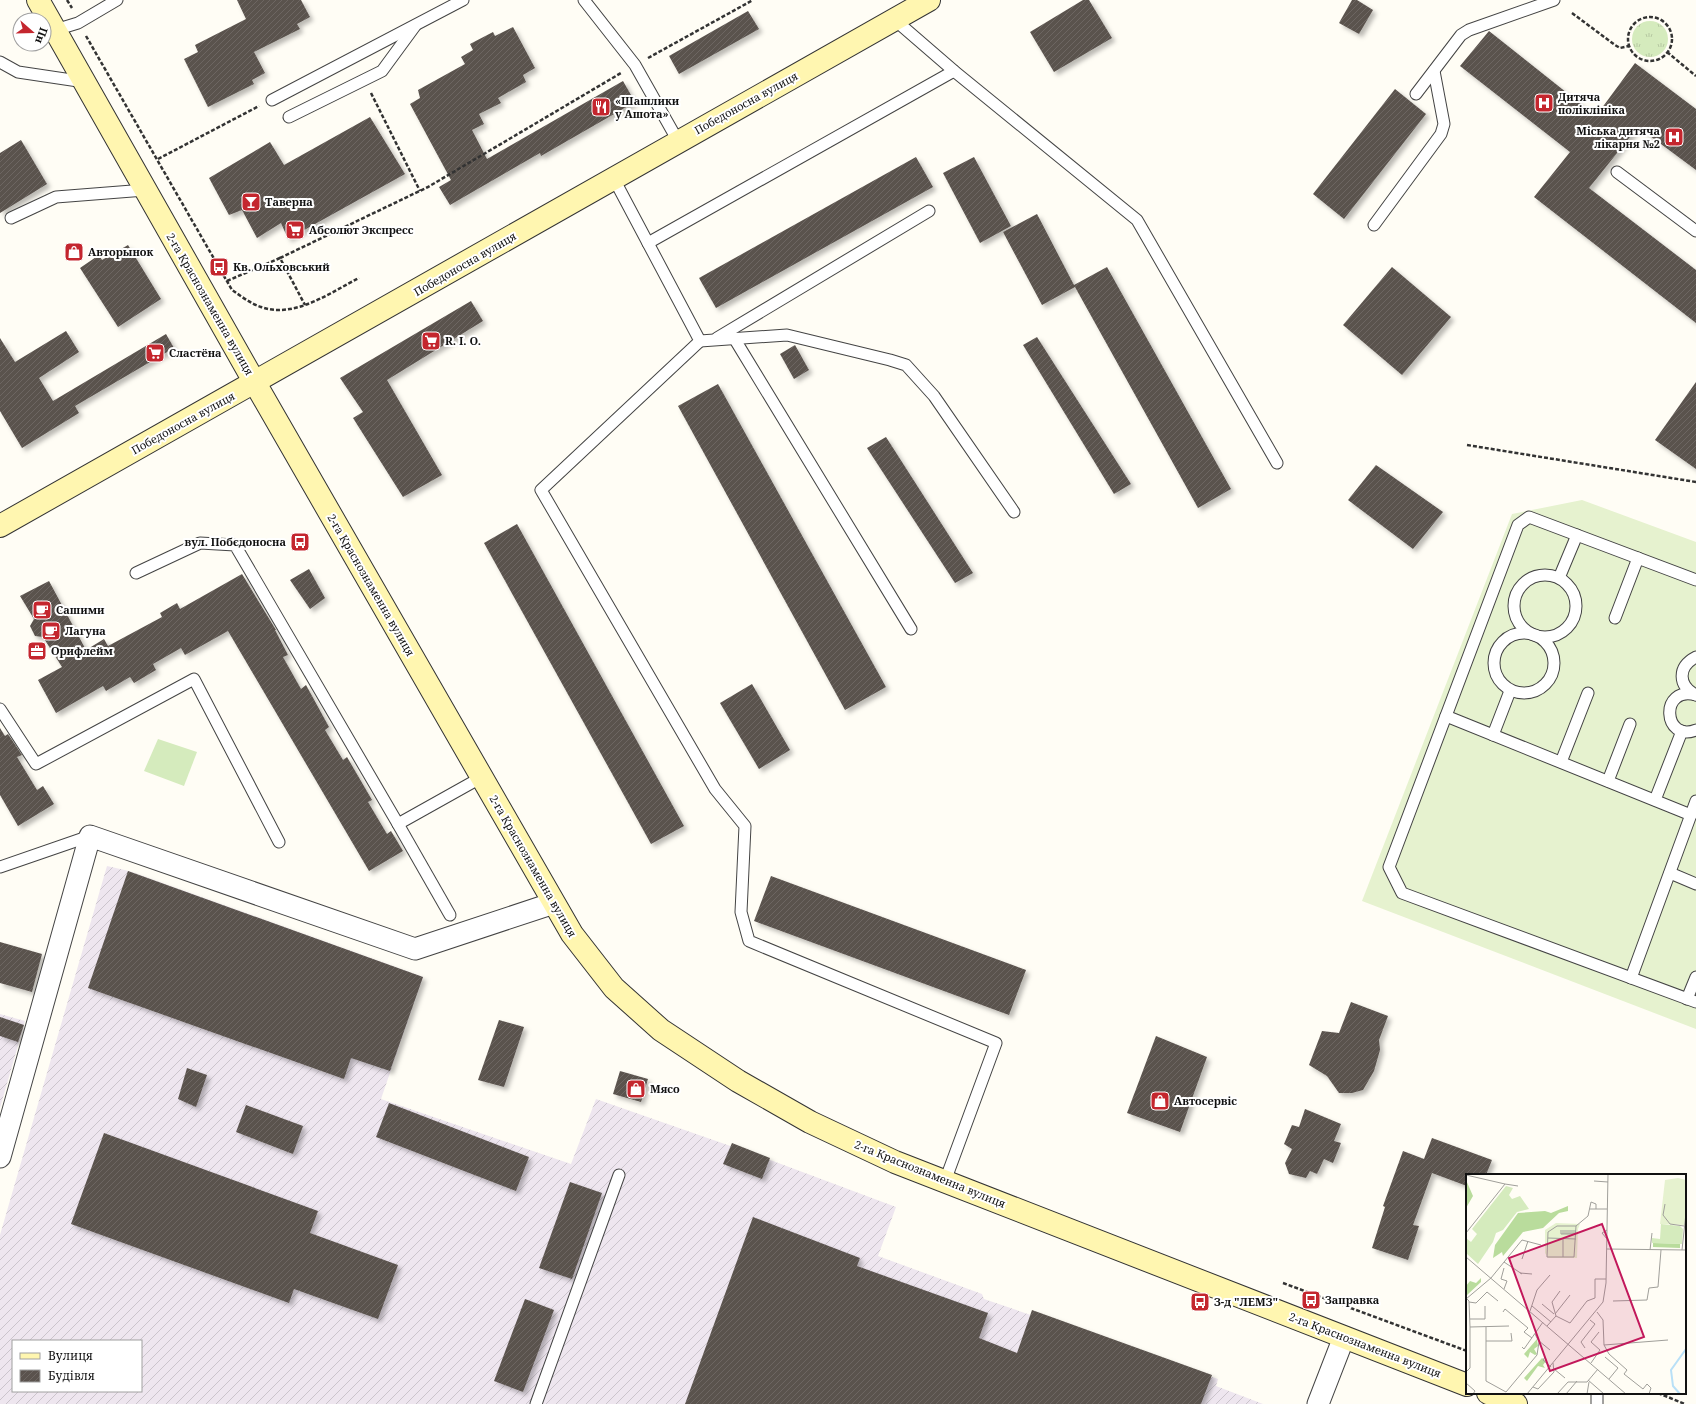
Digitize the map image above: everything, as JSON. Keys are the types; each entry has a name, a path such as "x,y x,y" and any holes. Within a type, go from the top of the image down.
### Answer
{"street":[{"name":"2-га Краснознаменна вулиця","path":"38,0 255,383 572,934 614,988 661,1030 738,1081 810,1122 895,1162 1466,1385"},
{"name":"Победоносна вулиця","path":"0,526 255,383 614,179 678,141 929,0"},
{"path":"0,1157 90,836 415,949 554,903"},
{"path":"1318,1404 1344,1337"},
{"path":"1491,1394 1516,1404"}],"lane":[{"path":"56,30 78,23 117,0"},
{"path":"272,100 463,0"},
{"path":"584,0 635,65 678,141"},
{"path":"1416,94 1461,36 1469,30 1554,0"},
{"path":"895,20 954,72 1137,220 1277,463"},
{"path":"289,118 382,71 417,24"},
{"path":"1,63 18,72 85,82"},
{"path":"1374,225 1441,134 1444,124 1434,71"},
{"path":"648,243 954,72"},
{"path":"1617,172 1696,231"},
{"path":"614,179 700,341"},
{"path":"11,218 56,197 145,190"},
{"path":"714,340 929,211"},
{"path":"945,1181 996,1043 749,941 741,912 745,826 715,789 541,490 700,341 787,335 890,360 906,366 934,396 1014,512"},
{"path":"734,338 911,629"},
{"path":"1696,580 1529,517 1518,525 1389,867 1402,893 1692,1000 1696,976"},
{"path":"1559,578 1577,535"},
{"path":"136,573 200,543 235,545 450,915"},
{"path":"1615,618 1638,558"},
{"path":"1538,575 1549,575 1559,578 1568,584 1573,592 1576,602 1576,612 1572,622 1566,630 1557,635 1547,637 1538,636 1528,633 1520,626 1515,616 1513,606 1515,595 1521,586 1529,579 1538,575"},
{"path":"1528,633 1538,636 1545,641 1551,649 1554,658 1552,676 1543,687 1530,693 1520,694 1510,690 1501,684 1496,675 1493,665 1495,654 1500,645 1507,638 1517,634 1528,633"},
{"path":"1696,657 1686,664 1682,676 1686,688 1696,695"},
{"path":"0,710 36,764 194,679 279,842"},
{"path":"1493,735 1510,690"},
{"path":"1561,762 1588,693"},
{"path":"1696,695 1690,694 1678,696 1671,706 1670,718 1672,723 1682,731 1688,732 1696,730"},
{"path":"1446,716 1691,815"},
{"path":"1608,781 1630,724"},
{"path":"1655,800 1682,731"},
{"path":"398,824 482,778"},
{"path":"1631,978 1696,801"},
{"path":"0,867 90,836"},
{"path":"1670,873 1696,884"},
{"path":"536,1404 619,1175"}],"path":[{"path":"67,0 78,23 158,158 232,290 248,301 262,308 277,311 297,309 359,278"},
{"path":"227,281 280,258 420,191 635,65 753,0"},
{"path":"1572,13 1614,45 1620,48 1629,46"},
{"path":"1647,16 1655,17 1661,20 1667,24 1671,31 1670,46 1667,52 1662,57 1655,60 1648,61 1641,59 1635,55 1629,46 1628,36 1634,23 1647,16"},
{"path":"1667,52 1696,76"},
{"path":"364,81 420,191"},
{"path":"158,158 272,100"},
{"path":"280,258 305,305"},
{"path":"1467,445 1696,482"},
{"path":"1282,1283 1466,1351"},
{"path":"1660,1394 1685,1404"}],"shaded area":[{"path":"107,866 129,871 423,977 381,1099 571,1164 596,1099 773,1161 896,1207 878,1256 982,1294 984,1299 1218,1379 1216,1386 1263,1404 0,1404 0,1235"},
{"path":"0,1014 25,1021 0,1108"}],"green space":[{"path":"1650,21 1660,24 1665,29 1668,39 1665,49 1660,54 1650,57 1640,54 1635,49 1632,39 1635,29 1640,24"},
{"path":"1582,500 1696,542 1696,1029 1362,901 1512,514"},
{"path":"158,739 197,752 184,786 144,771"}],"building":[{"path":"237,0 301,0 310,17 297,24 300,29 254,52 265,73 252,80 254,84 208,107 184,59 198,52 195,45 246,19"},
{"path":"1083,0 1089,0 1112,38 1054,72 1030,32"},
{"path":"1352,0 1357,0 1373,10 1359,34 1339,23"},
{"path":"748,11 759,29 679,74 669,56"},
{"path":"513,27 535,68 523,75 526,82 498,98 501,103 479,114 484,124 472,130 487,159 623,81 635,102 541,156 540,153 450,205 439,187 451,180 410,104 420,98 418,90 465,64 461,57 473,50 470,44 493,32 495,36"},
{"path":"1489,31 1596,116 1635,63 1696,109 1696,170 1638,127 1589,188 1696,270 1696,323 1534,197 1570,152 1460,66"},
{"path":"1395,89 1426,114 1344,219 1313,194"},
{"path":"370,117 405,174 288,239 281,223 257,238 242,210 229,215 209,178 270,142 284,165"},
{"path":"21,140 47,184 0,213 0,153"},
{"path":"916,157 933,187 716,308 699,278"},
{"path":"974,157 1011,226 980,243 943,173"},
{"path":"1037,214 1074,285 1107,267 1231,489 1198,508 1075,287 1042,305 1003,232"},
{"path":"128,245 161,299 118,327 80,268 99,255 102,260"},
{"path":"1392,267 1451,317 1402,375 1343,325"},
{"path":"471,301 483,321 387,380 442,475 403,497 353,418 363,412 340,378"},
{"path":"66,331 79,352 39,378 53,401 166,334 174,348 75,406 79,413 22,448 0,411 0,338 15,362"},
{"path":"1037,337 1131,484 1114,494 1023,345"},
{"path":"795,345 809,370 794,379 780,354"},
{"path":"1696,382 1696,469 1655,440"},
{"path":"718,384 886,687 845,710 678,406"},
{"path":"886,437 973,573 955,583 867,448"},
{"path":"1376,465 1443,512 1413,549 1348,500"},
{"path":"517,524 684,826 651,844 484,543"},
{"path":"309,569 325,598 310,609 290,580"},
{"path":"242,574 276,630 288,655 283,657 301,689 306,685 329,727 325,730 343,760 347,757 372,800 368,802 387,834 391,831 403,851 369,871 228,631 185,655 181,648 153,664 156,670 134,683 130,677 106,691 103,686 56,713 38,680 62,667 43,637 35,636 30,626 34,619 20,596 49,581 86,650 104,639 108,646 162,617 160,613 177,603 180,609"},
{"path":"752,684 790,750 759,769 720,703"},
{"path":"0,728 5,736 8,734 22,755 17,757 37,790 43,786 54,804 18,826 0,795"},
{"path":"128,871 423,977 390,1071 351,1058 344,1079 88,988"},
{"path":"771,876 1026,970 1009,1015 754,921"},
{"path":"0,942 42,954 32,992 0,983"},
{"path":"1351,1002 1388,1016 1379,1040 1380,1050 1374,1071 1363,1090 1352,1093 1339,1093 1327,1076 1309,1065 1322,1031 1339,1033"},
{"path":"0,1017 24,1025 18,1042 0,1036"},
{"path":"499,1020 524,1027 504,1087 478,1080"},
{"path":"1156,1036 1207,1057 1180,1132 1127,1113"},
{"path":"187,1068 207,1075 196,1107 178,1099"},
{"path":"620,1071 648,1079 641,1102 613,1094"},
{"path":"389,1103 529,1157 516,1191 376,1137"},
{"path":"246,1105 303,1126 293,1154 236,1132"},
{"path":"1305,1109 1341,1124 1334,1141 1341,1143 1333,1163 1324,1159 1317,1174 1310,1171 1306,1178 1289,1174 1285,1163 1292,1149 1284,1144 1292,1125 1299,1127"},
{"path":"104,1133 318,1211 310,1233 398,1265 378,1319 294,1289 289,1303 71,1224"},
{"path":"1432,1138 1492,1160 1486,1174 1466,1174 1466,1186 1432,1173 1413,1225 1419,1226 1408,1260 1372,1248 1385,1207 1383,1206 1403,1151 1424,1159"},
{"path":"732,1143 770,1158 762,1179 723,1164"},
{"path":"570,1182 602,1193 572,1279 539,1268"},
{"path":"753,1217 860,1258 857,1266 988,1313 979,1338 1017,1353 1032,1310 1212,1375 1201,1404 685,1404"},
{"path":"525,1299 554,1310 523,1392 494,1381"}],"place":[{"name":"Дитяча поліклініка","path":"1544,103"},
{"name":"«Шашлики у Ашота»","path":"601,107"},
{"name":"Міська дитяча лікарня №2","path":"1674,137"},
{"name":"Таверна","path":"251,202"},
{"name":"Абсолют Экспресс","path":"295,230"},
{"name":"Авторынок","path":"74,252"},
{"name":"Кв. Ольховський","path":"219,267"},
{"name":"R. I. O.","path":"431,341"},
{"name":"Сластёна","path":"155,353"},
{"name":"вул. Побєдоносна","path":"300,542"},
{"name":"Сашими","path":"42,610"},
{"name":"Лагуна","path":"51,631"},
{"name":"Орифлейм","path":"37,651"},
{"name":"Мясо","path":"636,1089"},
{"name":"Автосервіс","path":"1160,1101"},
{"name":"Заправка","path":"1311,1300"},
{"name":"З-д \"ЛЕМЗ\"","path":"1200,1302"}]}
